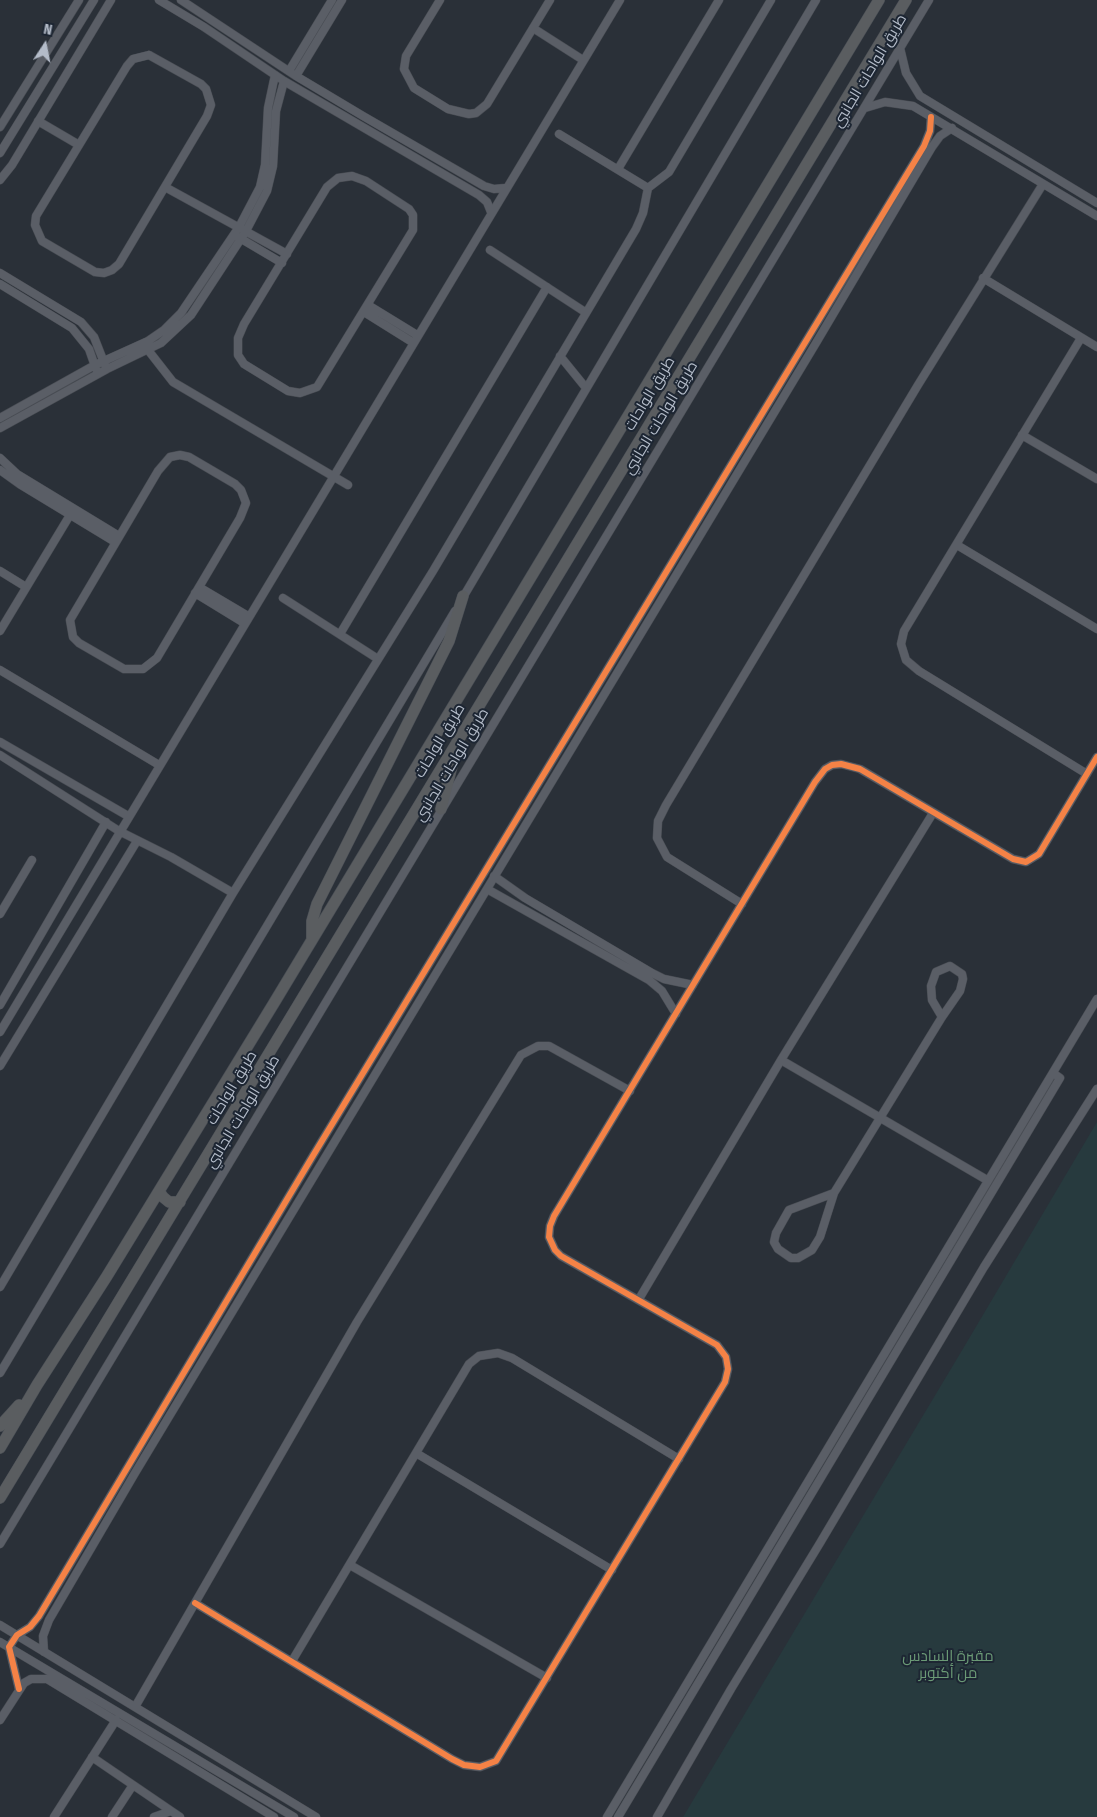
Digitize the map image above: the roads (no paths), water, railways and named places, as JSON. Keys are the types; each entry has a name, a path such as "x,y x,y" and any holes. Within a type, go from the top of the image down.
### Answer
{"highway":[{"name":"طريق الواحات","path":"0,1448 312,940 879,0"},
{"name":"طريق الواحات","path":"0,1498 906,0"},
{"path":"312,940 312,921 317,904 449,641 463,596"},
{"path":"441,809 458,739"},
{"path":"159,1190 163,1198 169,1202 180,1202"},
{"path":"0,1426 37,1385"}],"street":[{"path":"0,127 80,0"},
{"path":"0,153 94,0"},
{"path":"0,180 111,0"},
{"path":"160,0 275,76 479,195 487,202 491,212"},
{"path":"181,0 296,76 484,186 494,189 505,188"},
{"path":"288,71 332,0"},
{"path":"296,76 342,0"},
{"path":"440,0 406,56 404,69 414,88 461,114 476,113 487,104 550,0"},
{"path":"0,1032 246,619 620,0"},
{"path":"618,169 719,0"},
{"path":"0,1287 233,893 378,659 636,229 643,213 648,188 669,172 771,0"},
{"path":"0,1373 816,0"},
{"name":"طريق الواحات الجانبي","path":"0,1544 929,0"},
{"path":"533,28 583,60"},
{"path":"900,48 906,73 920,96 1094,201 1086,210"},
{"path":"253,60 259,51"},
{"path":"140,56 157,58 201,84 210,97 211,105 207,116 165,187 119,264 112,270 104,273 95,272 42,241 35,225 39,211 126,66 140,56"},
{"path":"0,428 98,374 105,365 148,341 174,322 199,289 256,198 263,176 268,108 275,76"},
{"path":"0,418 95,366 105,365 148,350 171,334 191,316 242,239 262,204 270,179 276,111 284,81"},
{"path":"319,101 324,93"},
{"path":"913,106 920,96"},
{"path":"865,108 885,102 913,106 1097,216"},
{"path":"19,1688 9,1647 16,1635 30,1627 39,1616 314,1154 860,248 924,146 930,131 931,117"},
{"path":"38,121 79,145"},
{"path":"44,1652 43,1636 48,1620 935,142 952,128"},
{"path":"559,134 648,188"},
{"path":"987,150 993,140"},
{"path":"358,177 397,199 413,215 413,230 320,384 312,390 300,393 288,391 252,371 244,364 238,354 238,338 244,324 282,263 327,187 338,178 358,177"},
{"path":"742,904 667,857 657,838 658,821 982,278 1043,184"},
{"path":"165,187 228,224 239,227 287,254"},
{"path":"228,224 234,234 282,263"},
{"path":"860,248 869,254"},
{"path":"490,250 586,312"},
{"path":"0,273 73,316 90,332 105,365"},
{"path":"982,278 1097,347"},
{"path":"0,284 68,325 84,340 98,374"},
{"path":"340,634 547,287"},
{"path":"366,308 415,339"},
{"path":"68,325 73,316"},
{"path":"1081,338 904,631 901,644 906,660 919,671 1087,774"},
{"path":"148,350 173,382 348,485"},
{"path":"560,356 586,388"},
{"path":"1022,435 1097,479"},
{"path":"180,455 189,457 235,484 245,497 244,511 197,590 156,658 143,669 124,669 73,637 70,620 117,539 158,471 170,458 180,455"},
{"path":"0,458 31,486 70,515 117,539"},
{"path":"728,468 737,474"},
{"path":"0,470 31,486 117,539"},
{"path":"0,631 70,515"},
{"path":"956,545 1097,629"},
{"path":"0,571 26,587"},
{"path":"197,590 246,619"},
{"path":"284,598 378,659"},
{"path":"0,670 159,765"},
{"path":"0,742 128,816"},
{"path":"0,755 119,831 171,857 233,893"},
{"path":"195,1603 441,1753 472,1767 488,1766 502,1754 725,1382 728,1365 722,1350 717,1345 561,1256 551,1243 549,1231 554,1216 819,775 832,765 851,766 860,769 1013,860 1030,861 1039,854 1097,757"},
{"path":"639,1299 781,1060 933,813"},
{"path":"0,1005 106,822"},
{"path":"0,1066 137,841"},
{"path":"0,914 32,860"},
{"path":"494,876 534,904 652,973 693,985"},
{"path":"487,888 649,980 662,991 676,1014"},
{"path":"0,895 8,899"},
{"path":"834,1193 789,1210 776,1233 774,1242 778,1249 791,1258 798,1258 812,1250 820,1237 834,1193 963,984 962,974 950,966 936,972 931,986 932,1000 942,1017"},
{"path":"606,1817 1097,999"},
{"path":"400,1013 410,1018"},
{"path":"135,1707 357,1322 521,1055 538,1046 549,1046 630,1091"},
{"path":"781,1060 987,1180"},
{"path":"618,1817 1060,1078 1052,1073"},
{"path":"657,1817 731,1689 984,1267 1097,1089"},
{"path":"314,1154 324,1161"},
{"path":"899,1328 907,1334"},
{"path":"292,1662 469,1364 479,1356 498,1353 512,1358 679,1459"},
{"path":"416,1453 612,1570"},
{"path":"117,1485 126,1490"},
{"path":"350,1565 548,1678"},
{"path":"0,1625 316,1817"},
{"path":"0,1642 294,1817"},
{"path":"0,1720 19,1688 31,1680 47,1679 274,1817"},
{"path":"54,1817 116,1720"},
{"path":"186,1751 192,1742"},
{"path":"92,1757 180,1817"},
{"path":"112,1817 133,1785"},
{"path":"622,1791 630,1796"},
{"path":"154,1817 171,1811"}],"park label":[{"name":"مقبرة السادس من أكتوبر","path":"948,1666"}]}
